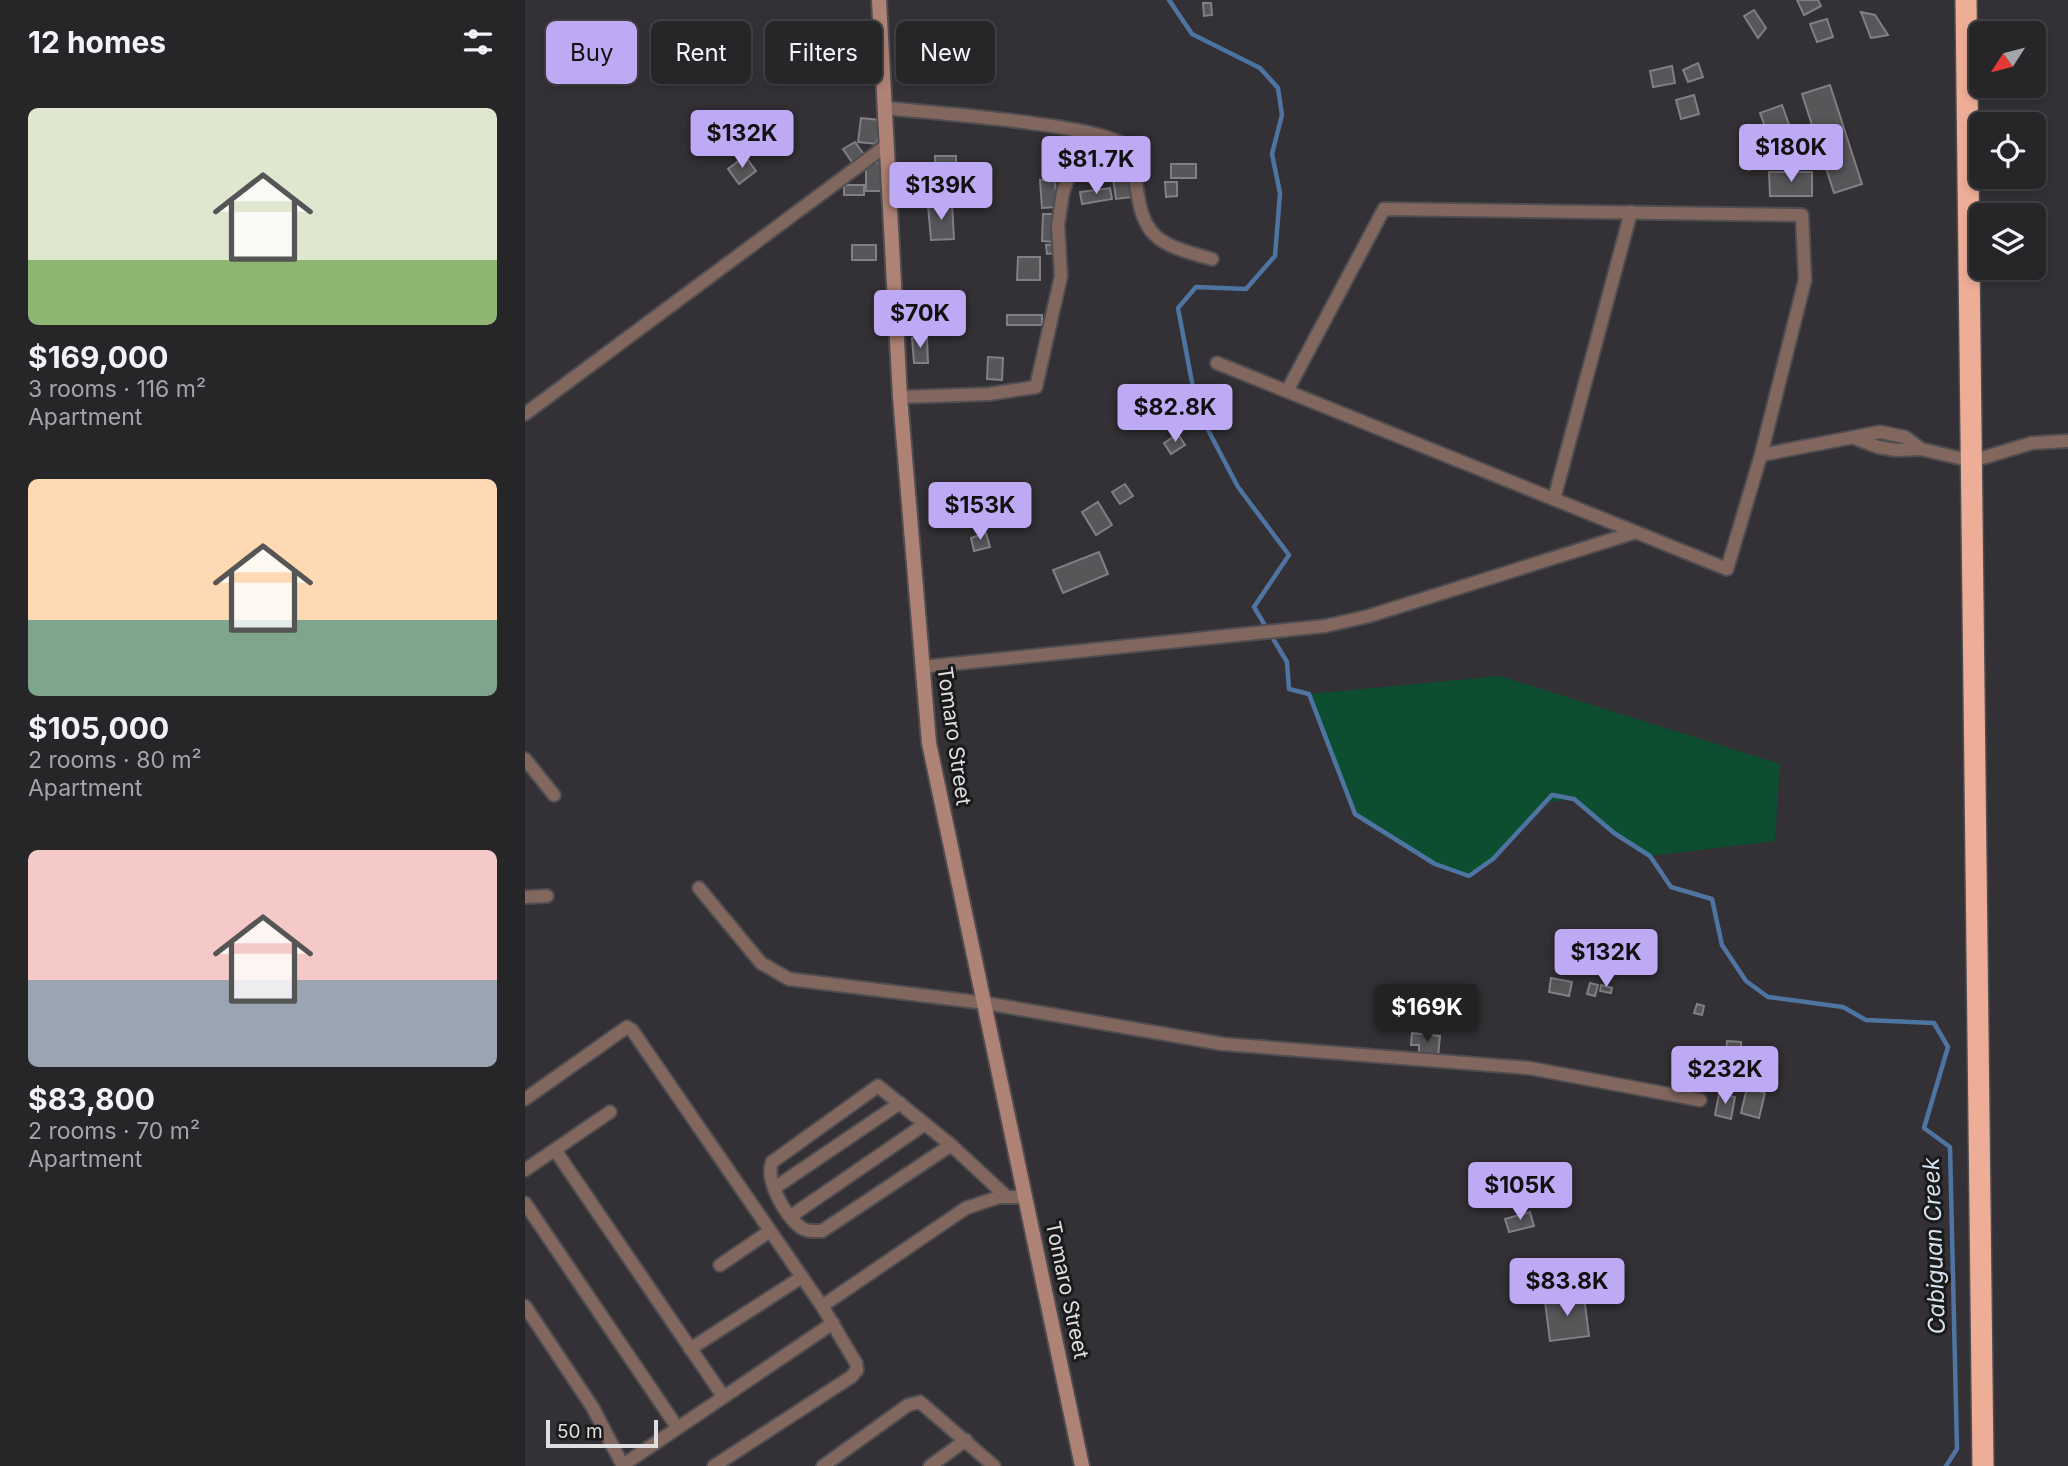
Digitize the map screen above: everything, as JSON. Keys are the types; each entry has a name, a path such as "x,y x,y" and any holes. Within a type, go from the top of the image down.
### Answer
{"highway":[{"path":"1966,0 1978,460 1986,1307 1983,1466"},
{"path":"1977,0 1980,203"},
{"path":"1978,460 1981,280"},
{"path":"1986,1307 1994,1466"}],"street":[{"name":"Tomaro Street","path":"879,0 900,397 929,743 1082,1466"},
{"path":"886,108 1077,130 1121,142 1133,159 1144,221 1154,237 1170,248 1212,259"},
{"path":"900,397 989,394 1036,387 1061,276 1058,225 1063,192 1076,158 1077,130"},
{"path":"525,414 887,145"},
{"path":"1217,363 1727,569 1761,455 1805,281 1802,215 1384,209 1287,391"},
{"path":"1554,499 1631,212"},
{"path":"1761,455 1854,438 1896,450 1921,449 1978,460 2032,443 2068,441"},
{"path":"922,667 1325,626 1369,616 1636,532"},
{"path":"525,759 554,795"},
{"path":"699,888 761,963 789,979 985,1003 1223,1044 1529,1068 1700,1100"},
{"path":"525,897 547,896"},
{"path":"525,1099 627,1027 635,1034 833,1323 857,1370 714,1466"},
{"path":"951,1145 821,1231 801,1228 791,1216 771,1176 772,1163 878,1086 951,1145 1007,1197"},
{"path":"776,1187 900,1103"},
{"path":"525,1170 610,1112"},
{"path":"791,1216 925,1124"},
{"path":"555,1150 723,1396"},
{"path":"822,1306 966,1208 983,1200 1026,1197"},
{"path":"525,1203 677,1427"},
{"path":"720,1265 770,1231"},
{"path":"690,1349 802,1277"},
{"path":"525,1307 593,1408 623,1465 833,1323"},
{"path":"823,1466 914,1403 926,1404 994,1466"},
{"path":"930,1466 966,1440"}],"green space":[{"path":"1500,676 1780,764 1775,841 1650,856 1614,833 1574,799 1545,803 1493,859 1469,876 1435,864 1355,814 1309,694"}],"building":[{"path":"1797,0 1818,0 1821,6 1804,15"},
{"path":"1203,3 1211,3 1212,15 1204,16"},
{"path":"1754,10 1766,28 1758,38 1744,16"},
{"path":"1861,12 1875,15 1888,35 1871,38"},
{"path":"1827,19 1833,37 1817,42 1810,24"},
{"path":"1698,63 1703,77 1688,82 1683,70"},
{"path":"1672,66 1675,83 1653,87 1650,71"},
{"path":"1830,85 1862,184 1834,193 1802,94"},
{"path":"1694,95 1699,114 1681,119 1676,100"},
{"path":"1782,105 1802,161 1781,169 1760,113"},
{"path":"861,118 880,120 877,144 858,142"},
{"path":"756,129 762,137 752,146 745,138"},
{"path":"855,142 865,156 854,165 843,149"},
{"path":"1763,142 1770,162 1749,170 1741,151"},
{"path":"745,156 756,171 739,184 728,169"},
{"path":"935,156 956,156 956,192 936,192"},
{"path":"883,162 883,191 866,191 866,163"},
{"path":"1127,163 1132,197 1116,199 1111,165"},
{"path":"1171,164 1196,164 1196,178 1171,178"},
{"path":"1769,172 1812,172 1812,196 1770,196"},
{"path":"1055,179 1057,207 1042,208 1040,180"},
{"path":"1165,182 1177,182 1177,196 1166,197"},
{"path":"844,185 864,185 864,195 844,195"},
{"path":"1110,188 1112,199 1082,204 1080,192"},
{"path":"952,204 954,239 931,240 928,205"},
{"path":"1043,214 1056,214 1055,242 1042,241"},
{"path":"1057,244 1057,253 1047,254 1046,245"},
{"path":"852,245 876,245 876,260 852,260"},
{"path":"1018,257 1040,257 1040,280 1017,280"},
{"path":"1007,315 1042,315 1042,325 1007,325"},
{"path":"912,338 927,338 928,363 914,363"},
{"path":"988,357 1003,358 1002,380 987,379"},
{"path":"1178,434 1185,445 1171,454 1164,443"},
{"path":"1125,484 1133,496 1120,504 1112,492"},
{"path":"1098,502 1112,525 1096,535 1082,512"},
{"path":"986,533 990,547 974,551 971,538"},
{"path":"1099,552 1108,574 1063,593 1053,570"},
{"path":"1551,978 1572,982 1569,996 1549,992"},
{"path":"1590,983 1598,985 1595,996 1587,994"},
{"path":"1601,985 1612,988 1611,993 1600,991"},
{"path":"1697,1004 1704,1006 1702,1015 1694,1013"},
{"path":"1412,1033 1440,1036 1438,1057 1419,1056 1419,1045 1411,1045"},
{"path":"1727,1041 1741,1042 1741,1052 1726,1051"},
{"path":"1747,1088 1765,1093 1759,1118 1741,1113"},
{"path":"1719,1094 1735,1097 1731,1119 1715,1115"},
{"path":"1530,1212 1534,1226 1509,1232 1505,1219"},
{"path":"1584,1296 1589,1336 1550,1341 1545,1301"}],"waterway":[{"name":"Cabiguan Creek","path":"1169,0 1192,34 1260,68 1278,88 1282,115 1272,154 1280,193 1275,256 1246,289 1196,287 1178,308 1197,409 1238,487 1289,555 1254,607 1287,662 1289,689 1309,694 1355,814 1435,864 1469,876 1493,859 1552,795 1574,799 1614,833 1650,856 1671,887 1712,899 1722,945 1746,981 1768,997 1843,1007 1866,1020 1934,1023 1948,1047 1924,1128 1950,1147 1957,1449 1946,1466"}]}
